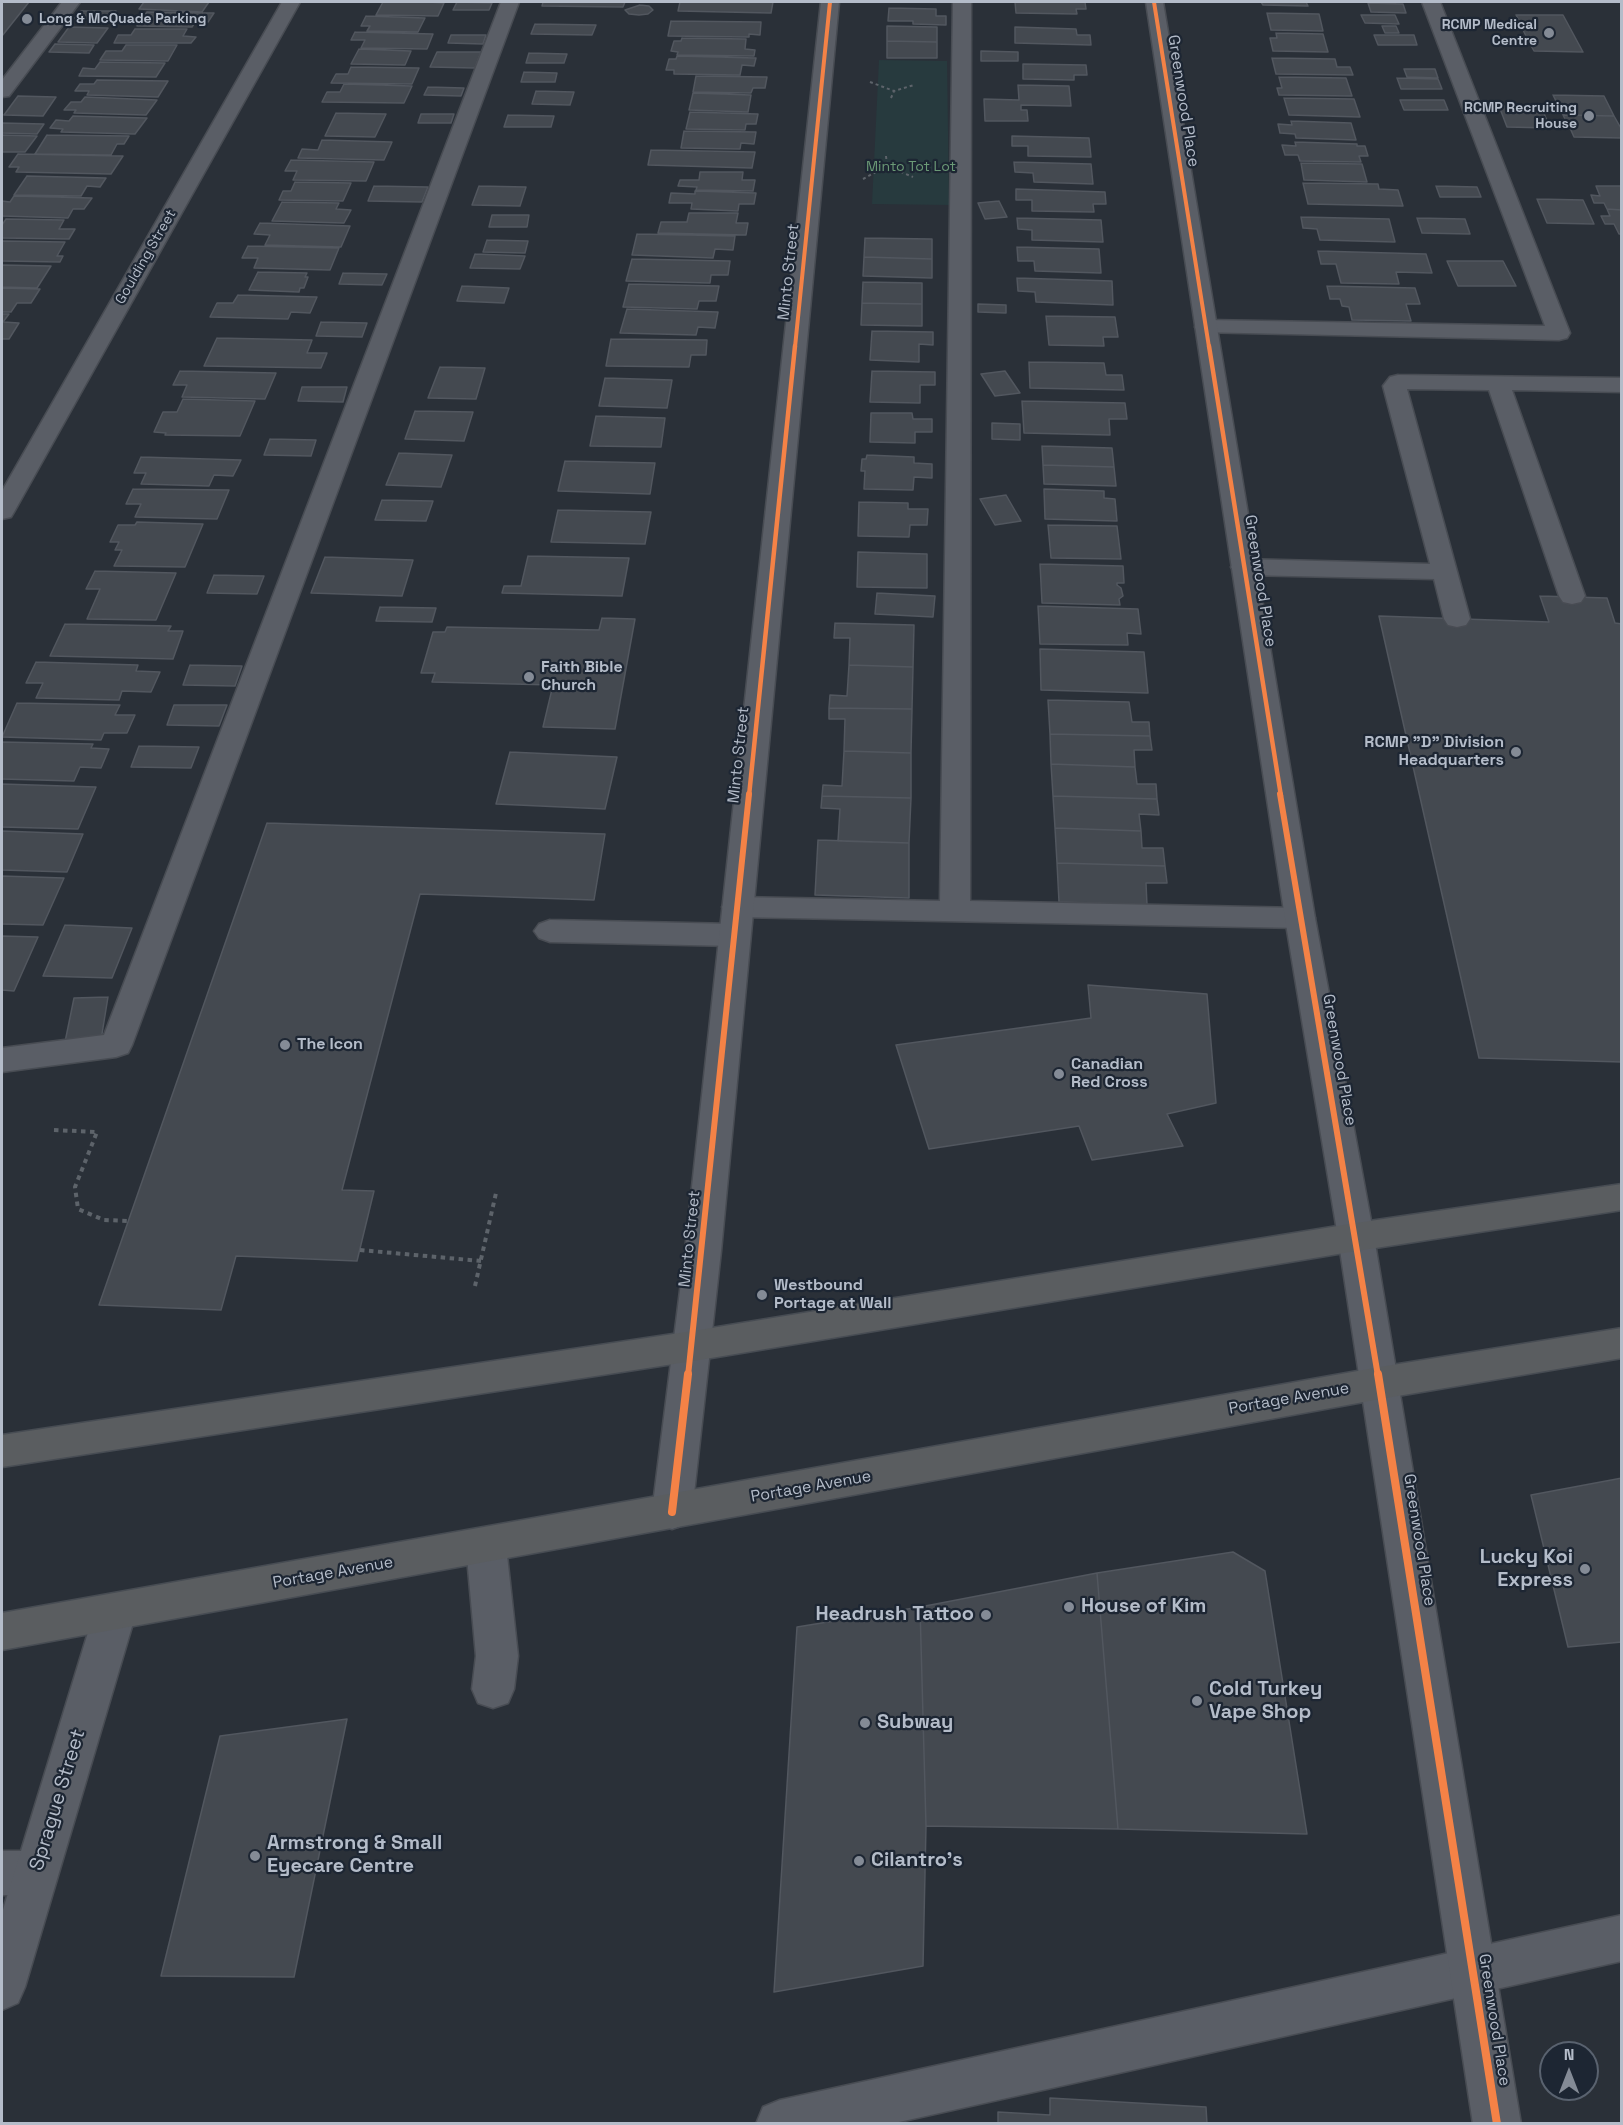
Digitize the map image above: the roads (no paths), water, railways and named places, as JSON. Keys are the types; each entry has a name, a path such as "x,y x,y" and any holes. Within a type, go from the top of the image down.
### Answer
{"highway":[{"path":"2,1451 693,1346 1356,1237 1622,1197"},
{"name":"Portage Avenue","path":"2,1632 1380,1383 1622,1343"}],"street":[{"path":"2,92 71,2"},
{"name":"Goulding Street","path":"2,512 291,2"},
{"path":"2,1060 116,1045 510,2"},
{"name":"Minto Street","path":"672,1512 693,1346 830,2"},
{"path":"956,911 962,2"},
{"name":"Greenwood Place","path":"1154,2 1300,918 1380,1383 1497,2124"},
{"path":"1206,327 1558,333 1431,2"},
{"path":"1457,619 1395,386 1398,382 1405,381 1622,385"},
{"path":"1498,382 1572,596"},
{"path":"1244,567 1443,572"},
{"path":"549,931 956,911 1300,918"},
{"path":"486,1546 497,1656 494,1689"},
{"name":"Sprague Street","path":"2,1987 19,1873 115,1613"},
{"path":"780,2124 1622,1938"}],"place":[{"name":"Long & McQuade Parking","path":"27,19"},
{"name":"RCMP Medical Centre","path":"1549,33"},
{"name":"RCMP Recruiting House","path":"1589,116"},
{"name":"Faith Bible Church","path":"529,677"},
{"name":"RCMP \"D\" Division Headquarters","path":"1516,752"},
{"name":"The Icon","path":"285,1045"},
{"name":"Canadian Red Cross","path":"1059,1074"},
{"name":"Westbound Portage at Wall","path":"762,1295"},
{"name":"Lucky Koi Express","path":"1585,1569"},
{"name":"House of Kim","path":"1069,1607"},
{"name":"Headrush Tattoo","path":"986,1615"},
{"name":"Cold Turkey Vape Shop","path":"1197,1701"},
{"name":"Subway","path":"865,1723"},
{"name":"Armstrong & Small Eyecare Centre","path":"255,1856"},
{"name":"Cilantro's","path":"859,1861"}],"park label":[{"name":"Minto Tot Lot","path":"911,167"}]}
